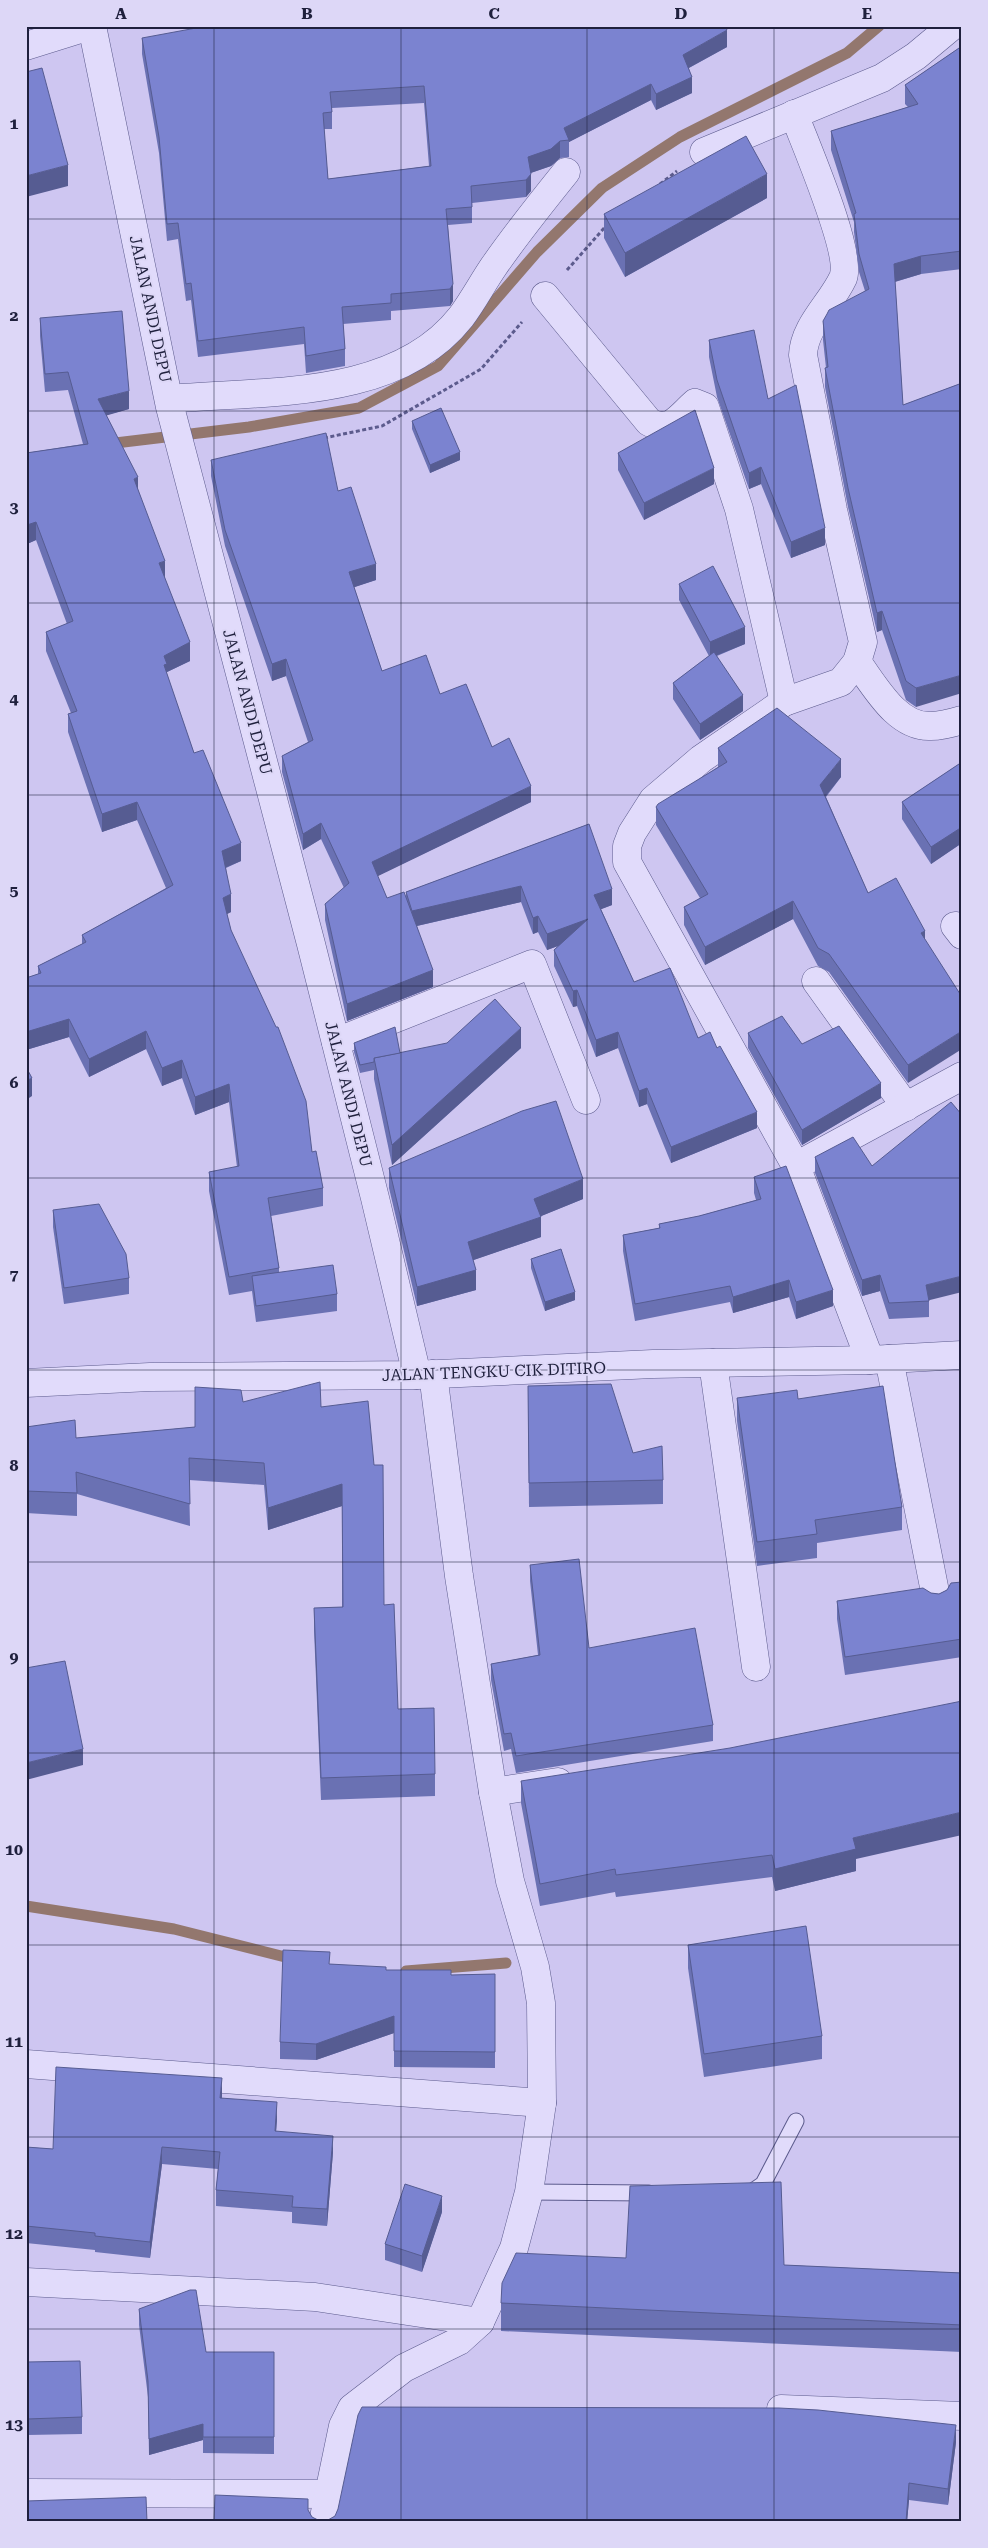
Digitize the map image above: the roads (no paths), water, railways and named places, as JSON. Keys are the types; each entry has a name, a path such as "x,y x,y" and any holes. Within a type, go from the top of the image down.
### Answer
{"street":[{"path":"26,46 91,26"},
{"name":"JALAN ANDI DEPU","path":"91,26 182,452 425,1375 493,1792 510,1882 535,1967 541,2003 542,2103 529,2192 514,2248 480,2322"},
{"path":"704,152 882,78 916,56 952,26"},
{"path":"794,114 834,221 845,270 838,286 806,337 803,355 832,510 863,642 857,662 841,682 784,702 701,759 653,800 632,833 627,846 627,862 796,1166 879,1359 936,1597"},
{"path":"170,403 313,389 355,381 402,363 428,347 460,318 526,222 566,172"},
{"path":"545,296 649,422 658,427 668,427 695,404 705,407 739,509 784,702"},
{"path":"857,662 894,711 903,718 930,727 962,720"},
{"path":"336,1042 532,964 586,1100"},
{"path":"816,981 906,1107"},
{"path":"796,1166 962,1076"},
{"name":"JALAN TENGKU CIK DITIRO","path":"26,1383 150,1377 425,1375 962,1355"},
{"path":"712,1363 756,1667"},
{"path":"493,1792 579,1779"},
{"path":"26,2064 542,2103"},
{"path":"26,2282 314,2296 480,2322"},
{"path":"323,2522 343,2426 352,2408 404,2368 460,2341 480,2322"},
{"path":"352,2408 392,2408"},
{"path":"755,2409 962,2416"},
{"path":"26,2493 328,2494"}],"lane":[{"path":"728,2194 748,2195 762,2184 796,2121"},
{"path":"529,2192 668,2194"}],"waterway":[{"path":"107,444 249,427 359,408 438,366 537,252 602,188 680,137 847,53 879,26"},
{"path":"26,1906 174,1929 297,1960"},
{"path":"406,1971 506,1963"}]}
